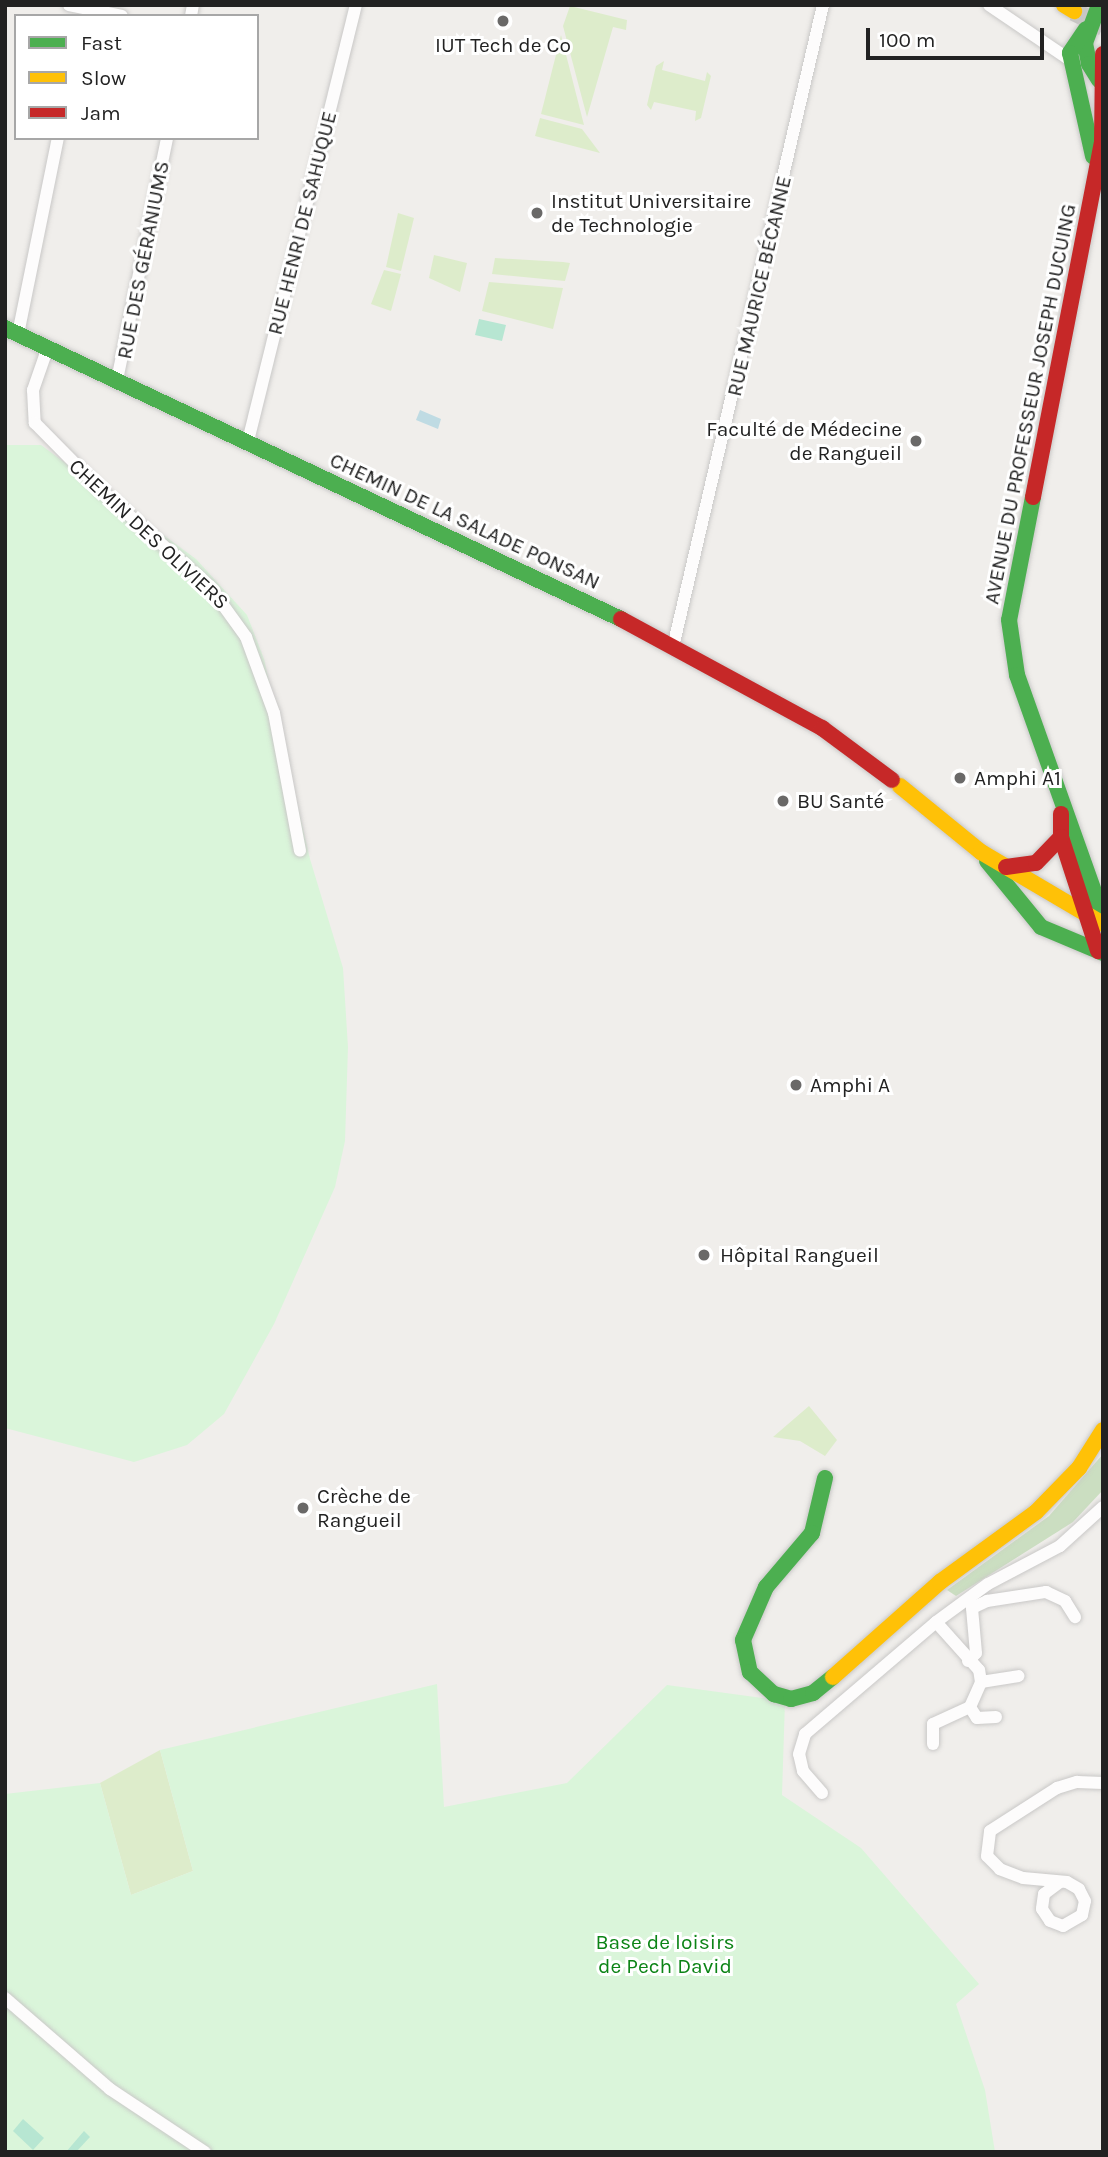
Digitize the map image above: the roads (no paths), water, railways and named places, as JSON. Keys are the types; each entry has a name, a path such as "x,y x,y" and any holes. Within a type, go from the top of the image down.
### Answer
{"street":[{"path":"69,5 83,12 102,14"},
{"name":"RUE HENRI DE SAHUQUE","path":"248,441 356,5"},
{"name":"RUE MAURICE BÉCANNE","path":"673,647 823,5"},
{"path":"989,5 1102,83"},
{"path":"1099,5 1086,29 1071,46 1071,60 1099,164"},
{"path":"1086,29 1086,57 1102,83"},
{"name":"AVENUE DU PROFESSEUR JOSEPH DUCUING","path":"1101,956 1095,916 1017,676 1009,620 1099,164 1102,142 1103,54"},
{"path":"11,331 58,140"},
{"name":"RUE DES GÉRANIUMS","path":"117,380 167,140"},
{"name":"CHEMIN DE LA SALADE PONSAN","path":"11,331 597,606 673,647 822,728 896,783 981,852 1095,916 1103,924"},
{"name":"CHEMIN DES OLIVIERS","path":"48,347 33,390 35,423 103,492 210,587 246,637 274,713 300,851"},
{"name":"AVENUE DU PROFESSEUR JOSEPH DUCUING","path":"1060,807 1061,837 1095,916"},
{"path":"1006,867 1041,860 1061,837"},
{"name":"CHEMIN DE LA SALADE PONSAN","path":"981,852 1041,927 1101,956"},
{"path":"825,1478 812,1533 766,1587 743,1640 750,1672 774,1694 791,1699 813,1693 830,1681 940,1582 1036,1512 1079,1468 1103,1430"},
{"path":"822,1793 803,1771 799,1754 805,1734 936,1622 988,1584 1060,1546 1103,1507"},
{"path":"968,1661 976,1653 972,1608 987,1601 1046,1592 1065,1601 1075,1618"},
{"path":"933,1744 933,1724 970,1707 981,1682 979,1670 968,1661 936,1622"},
{"path":"981,1682 1019,1676"},
{"path":"970,1707 977,1718 996,1717"},
{"path":"1023,1878 1041,1901 1050,1921 1063,1926 1077,1920 1085,1908 1083,1894 1073,1884 1023,1878 990,1862 985,1843 990,1831 1057,1788 1077,1782 1103,1783"},
{"path":"1041,1901 1048,1888 1060,1882"},
{"path":"5,1998 110,2089 205,2152"}],"water":[{"path":"420,410 441,419 438,429 416,420"}],"tunnel":[{"path":"1074,11 1103,26"}],"place":[{"name":"IUT Tech de Co","path":"503,21"},
{"name":"Institut Universitaire de Technologie","path":"537,213"},
{"name":"Faculté de Médecine de Rangueil","path":"916,441"},
{"name":"Amphi A1","path":"960,778"},
{"name":"BU Santé","path":"783,801"},
{"name":"Amphi A","path":"796,1085"},
{"name":"Hôpital Rangueil","path":"704,1255"},
{"name":"Crèche de Rangueil","path":"303,1508"}],"park label":[{"name":"Base de loisirs de Pech David","path":"665,1954"}]}
